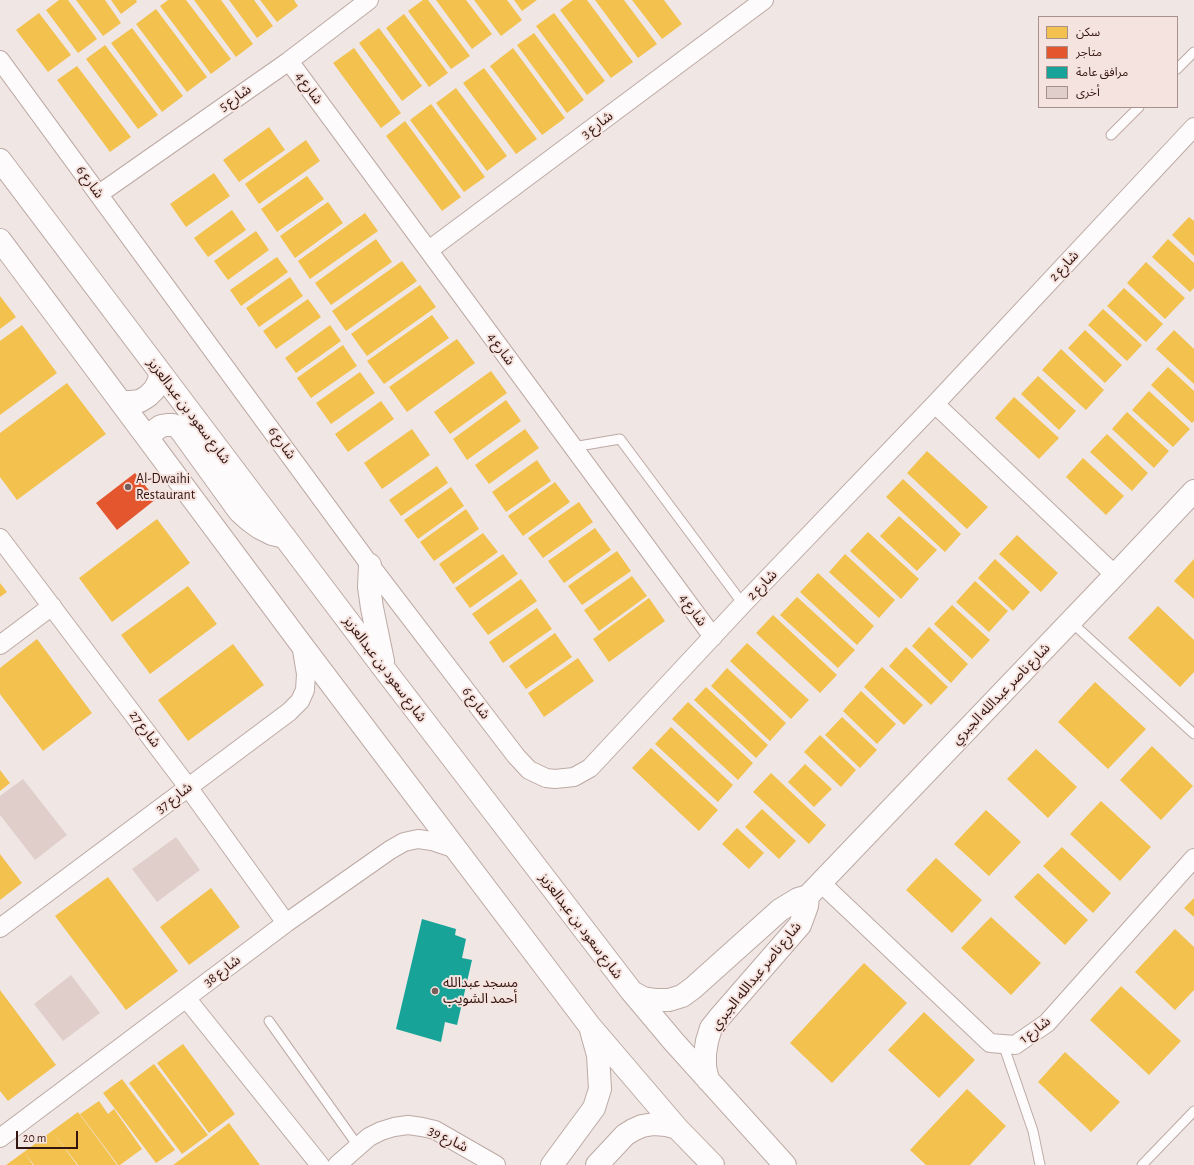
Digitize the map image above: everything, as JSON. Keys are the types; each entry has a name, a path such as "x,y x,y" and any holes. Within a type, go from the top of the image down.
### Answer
{"main road":[{"name":"شارع سعود بن عبدالعزيز","path":"0,160 385,670 632,992 708,1080 785,1165"},
{"path":"0,240 301,644 589,1025 677,1128 713,1165"},
{"path":"121,402 140,401 148,396 154,390 159,381 160,372"},
{"path":"147,436 160,426 167,425 179,428 239,511 260,528 272,534 284,537"},
{"name":"شارع ناصر عبدالله الجبري","path":"632,992 643,998 656,1000 669,1000 682,996 693,988 780,910 814,890 1194,491"},
{"path":"370,565 369,587 372,608 377,639 385,670"},
{"name":"شارع ناصر عبدالله الجبري","path":"708,1080 704,1054 706,1041 711,1028 800,925 814,890"},
{"path":"552,1165 594,1108 600,1090 598,1055 589,1025"},
{"path":"596,1165 633,1130 642,1126 654,1124 677,1128"}],"street":[{"name":"شارع 5","path":"99,194 289,61 369,0"},
{"name":"شارع 3","path":"429,250 764,0"},
{"name":"شارع 6","path":"0,60 370,565 516,756 529,770 546,778 555,780 574,777 590,768"},
{"name":"شارع 4","path":"289,61 713,637"},
{"name":"شارع 2","path":"590,768 743,604 935,404 1194,127"},
{"path":"935,404 1115,575"},
{"name":"شارع 27","path":"0,538 188,787 286,923"},
{"path":"0,644 52,606"},
{"name":"شارع 37","path":"0,928 289,712 300,701 305,690 306,674 301,644"},
{"name":"شارع 38","path":"0,1138 286,923 390,850 404,842 418,839 432,841 456,849"},
{"name":"شارع 1","path":"814,890 990,1043 1015,1045 1047,1023 1194,858"},
{"path":"186,998 320,1165"},
{"name":"شارع 39","path":"337,1165 358,1146 381,1131 408,1125 422,1126 435,1130 448,1136 496,1165"}],"lane":[{"path":"1178,68 1194,52"},
{"path":"1111,135 1138,108"},
{"path":"573,447 620,439 743,604"},
{"path":"1070,621 1194,734"},
{"path":"269,1021 358,1146"},
{"path":"1003,1044 1033,1131 1040,1165"},
{"path":"1142,1165 1194,1111"}],"building: سكن":[{"path":"59,0 68,0 97,39 78,53 46,10"},
{"path":"76,0 105,0 121,23 103,36"},
{"path":"111,0 136,0 137,2 121,14"},
{"path":"168,0 186,0 231,59 211,74 160,6"},
{"path":"194,0 221,0 253,44 236,57"},
{"path":"229,0 254,0 273,26 257,38"},
{"path":"260,0 294,0 298,6 277,22"},
{"path":"423,0 428,0 470,56 451,69 408,11"},
{"path":"436,0 466,0 492,34 472,49"},
{"path":"474,0 507,0 522,20 501,36"},
{"path":"514,0 537,0 522,11"},
{"path":"573,0 587,0 633,62 611,78 560,10"},
{"path":"595,0 624,0 657,44 638,58"},
{"path":"632,0 664,0 682,24 662,39"},
{"path":"156,9 207,77 187,92 136,24"},
{"path":"39,13 71,55 48,72 16,30"},
{"path":"554,13 605,81 587,95 536,26"},
{"path":"404,14 448,73 429,87 386,28"},
{"path":"132,28 183,96 162,112 111,43"},
{"path":"379,28 422,86 402,101 359,43"},
{"path":"534,33 584,100 567,113 517,45"},
{"path":"105,45 158,115 138,129 86,59"},
{"path":"354,48 401,113 381,128 333,63"},
{"path":"513,48 565,118 542,135 490,66"},
{"path":"77,66 131,137 110,152 57,80"},
{"path":"484,68 537,139 516,154 463,83"},
{"path":"456,88 507,156 487,171 436,103"},
{"path":"431,104 485,177 464,192 410,120"},
{"path":"405,121 461,197 442,211 386,136"},
{"path":"269,127 285,150 239,182 223,160"},
{"path":"306,140 320,161 259,204 245,184"},
{"path":"214,173 230,196 186,227 170,204"},
{"path":"307,176 324,199 277,232 261,209"},
{"path":"328,202 343,223 295,258 280,236"},
{"path":"232,210 246,230 208,257 194,238"},
{"path":"365,213 378,231 310,279 298,261"},
{"path":"1189,217 1194,221 1194,256 1172,235"},
{"path":"256,231 269,250 228,280 214,261"},
{"path":"376,239 392,262 331,305 315,283"},
{"path":"1168,239 1194,263 1194,288 1190,292 1152,257"},
{"path":"277,257 288,272 241,306 230,290"},
{"path":"402,261 417,281 346,331 332,311"},
{"path":"1146,262 1185,298 1165,319 1127,283"},
{"path":"290,277 303,296 259,327 246,308"},
{"path":"420,285 436,307 367,356 351,334"},
{"path":"1124,288 1163,324 1146,342 1107,306"},
{"path":"0,296 16,317 0,329"},
{"path":"308,299 321,317 276,349 263,331"},
{"path":"1103,309 1142,345 1127,361 1088,325"},
{"path":"432,315 449,338 384,384 367,361"},
{"path":"22,325 57,373 0,415 0,341"},
{"path":"330,325 341,341 296,373 285,358"},
{"path":"1085,330 1122,365 1105,383 1068,348"},
{"path":"1174,330 1194,349 1194,384 1156,349"},
{"path":"457,339 475,363 407,412 389,387"},
{"path":"343,345 357,366 311,398 297,378"},
{"path":"1061,349 1104,390 1086,410 1042,370"},
{"path":"1168,367 1194,391 1194,421 1192,423 1151,385"},
{"path":"491,371 507,393 450,434 434,412"},
{"path":"360,372 375,393 331,424 316,403"},
{"path":"1038,376 1076,411 1059,430 1021,394"},
{"path":"67,383 106,434 17,500 0,477 0,433"},
{"path":"1149,391 1190,429 1173,447 1132,410"},
{"path":"1014,397 1059,438 1039,459 995,418"},
{"path":"506,400 521,421 467,460 453,439"},
{"path":"381,401 394,419 348,452 335,434"},
{"path":"1127,412 1169,451 1154,468 1112,429"},
{"path":"412,429 430,455 382,489 364,463"},
{"path":"525,429 539,448 489,484 475,465"},
{"path":"1107,434 1148,473 1132,491 1090,452"},
{"path":"927,451 988,507 967,529 907,473"},
{"path":"1083,458 1124,496 1106,515 1066,477"},
{"path":"537,460 551,481 506,512 492,492"},
{"path":"437,466 448,483 401,516 389,500"},
{"path":"903,479 961,534 945,552 886,497"},
{"path":"555,482 570,502 523,536 508,516"},
{"path":"451,487 464,506 418,539 404,520"},
{"path":"579,502 593,522 543,558 528,538"},
{"path":"466,509 479,529 434,561 420,542"},
{"path":"899,516 937,550 917,571 880,536"},
{"path":"157,519 190,563 112,622 79,578"},
{"path":"595,528 611,550 564,583 548,561"},
{"path":"868,532 919,579 901,599 850,551"},
{"path":"483,533 498,552 453,584 439,564"},
{"path":"1017,535 1058,573 1041,592 999,554"},
{"path":"617,551 631,571 582,605 568,586"},
{"path":"503,554 518,574 470,608 455,588"},
{"path":"845,554 895,600 879,618 829,572"},
{"path":"995,559 1030,592 1013,611 978,578"},
{"path":"1194,559 1194,599 1174,581"},
{"path":"818,573 874,626 857,645 800,592"},
{"path":"632,576 647,596 599,631 584,610"},
{"path":"521,579 537,601 488,635 472,614"},
{"path":"975,581 1008,611 989,632 956,602"},
{"path":"0,583 7,592 0,597"},
{"path":"188,586 217,624 150,674 121,635"},
{"path":"797,597 855,650 838,668 780,615"},
{"path":"649,598 665,621 609,662 593,639"},
{"path":"952,605 990,640 972,659 934,624"},
{"path":"1158,606 1194,640 1194,672 1180,687 1128,638"},
{"path":"537,608 552,629 503,663 489,642"},
{"path":"773,615 837,675 820,693 756,633"},
{"path":"929,627 968,664 951,683 912,646"},
{"path":"555,633 572,657 526,689 509,666"},
{"path":"37,639 92,713 43,751 0,694 0,668"},
{"path":"747,643 809,700 791,719 730,661"},
{"path":"233,644 264,685 188,741 158,700"},
{"path":"906,647 948,687 931,705 889,666"},
{"path":"578,658 594,681 544,717 528,693"},
{"path":"882,667 923,705 904,725 864,687"},
{"path":"727,668 786,723 770,741 711,686"},
{"path":"1095,682 1146,729 1108,769 1058,722"},
{"path":"706,687 768,745 756,758 694,700"},
{"path":"861,691 896,724 877,744 843,711"},
{"path":"688,702 753,763 738,780 672,719"},
{"path":"842,717 877,750 860,768 825,735"},
{"path":"671,727 733,785 718,802 655,744"},
{"path":"820,735 856,770 841,787 804,752"},
{"path":"1152,746 1193,786 1161,820 1120,780"},
{"path":"651,748 718,810 699,831 632,768"},
{"path":"1036,749 1077,787 1048,818 1007,779"},
{"path":"805,764 832,789 814,807 788,782"},
{"path":"0,770 10,783 0,791"},
{"path":"771,773 826,825 809,844 753,792"},
{"path":"1101,801 1151,847 1120,881 1070,834"},
{"path":"762,809 796,841 779,859 745,827"},
{"path":"986,810 1021,842 989,876 954,844"},
{"path":"737,828 764,853 749,869 722,844"},
{"path":"1062,847 1111,893 1093,913 1043,866"},
{"path":"0,854 22,883 0,900"},
{"path":"936,858 982,900 952,933 906,890"},
{"path":"1038,873 1088,920 1065,945 1014,897"},
{"path":"108,877 178,971 126,1010 55,916"},
{"path":"211,888 240,927 189,965 160,927"},
{"path":"1194,898 1194,917 1184,908"},
{"path":"991,917 1041,963 1011,995 961,948"},
{"path":"1175,929 1194,947 1194,990 1175,1010 1135,972"},
{"path":"864,963 907,1003 832,1083 790,1043"},
{"path":"1121,986 1181,1041 1149,1075 1090,1020"},
{"path":"0,990 56,1065 8,1101 0,1091"},
{"path":"924,1012 975,1060 939,1098 888,1050"},
{"path":"183,1044 235,1114 209,1133 157,1063"},
{"path":"1065,1052 1120,1102 1091,1132 1038,1082"},
{"path":"154,1064 208,1135 182,1154 129,1083"},
{"path":"122,1079 175,1150 156,1163 103,1093"},
{"path":"967,1089 1006,1126 970,1165 926,1165 910,1150"},
{"path":"99,1101 108,1114 114,1109 142,1149 120,1165 118,1165 80,1114"},
{"path":"78,1112 117,1165 78,1165 52,1131"},
{"path":"229,1123 260,1165 173,1165 207,1140"},
{"path":"52,1131 77,1165 34,1165 24,1152"},
{"path":"24,1152 33,1165 6,1165"}],"building: متاجر":[{"path":"135,473 156,499 117,530 96,503"}],"building: مرافق عامة":[{"name":"مسجد عبدالله أحمد الشويب","path":"422,919 456,929 455,935 466,939 462,958 472,960 457,1025 445,1022 441,1042 396,1029"}],"building: أخرى":[{"path":"23,779 67,835 35,860 0,815 0,796"},
{"path":"176,837 200,870 157,902 132,869"},
{"path":"71,975 100,1013 63,1041 34,1004"}],"place":[{"name":"Al-Dwaihi Restaurant","path":"128,487"},
{"name":"مسجد عبدالله أحمد الشويب","path":"435,991"}]}
